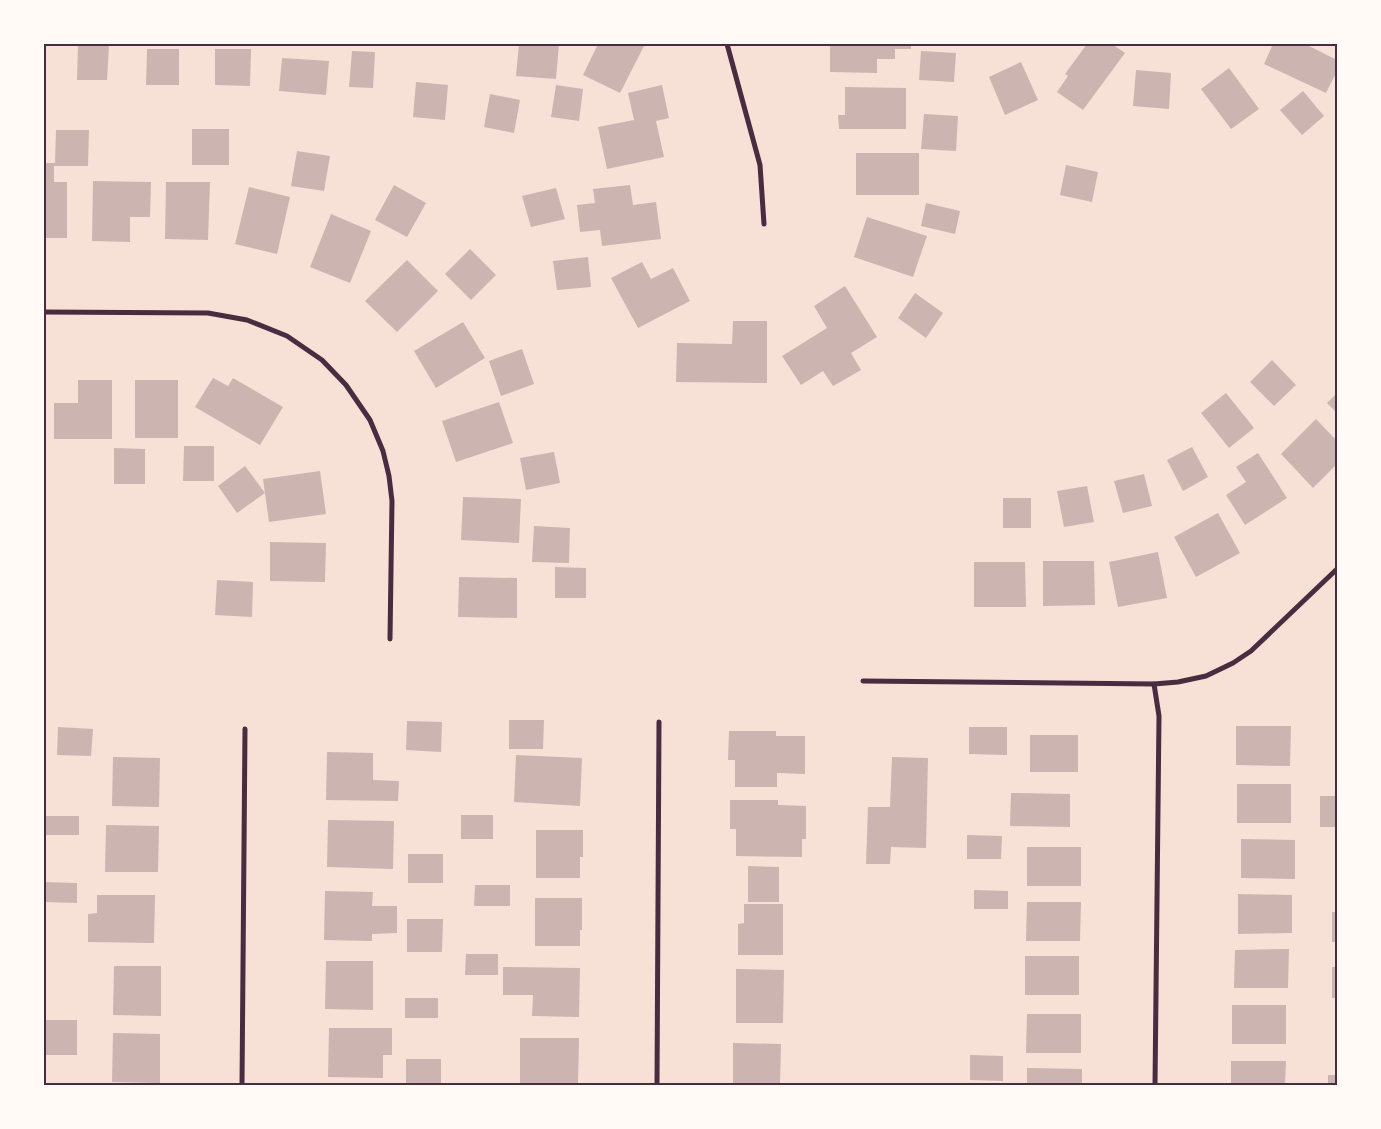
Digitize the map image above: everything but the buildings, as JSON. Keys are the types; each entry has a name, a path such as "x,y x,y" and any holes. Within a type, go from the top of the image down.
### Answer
{"street":[{"path":"727,44 760,166 764,224"},
{"path":"44,312 208,314 248,320 287,336 322,360 346,385 370,420 383,451 392,501 390,639"},
{"path":"863,680 1154,684 1178,682 1206,676 1233,663 1251,651 1337,569"},
{"path":"1154,684 1159,716 1155,1085"},
{"path":"656,1085 659,722"},
{"path":"242,1085 245,728"}]}
